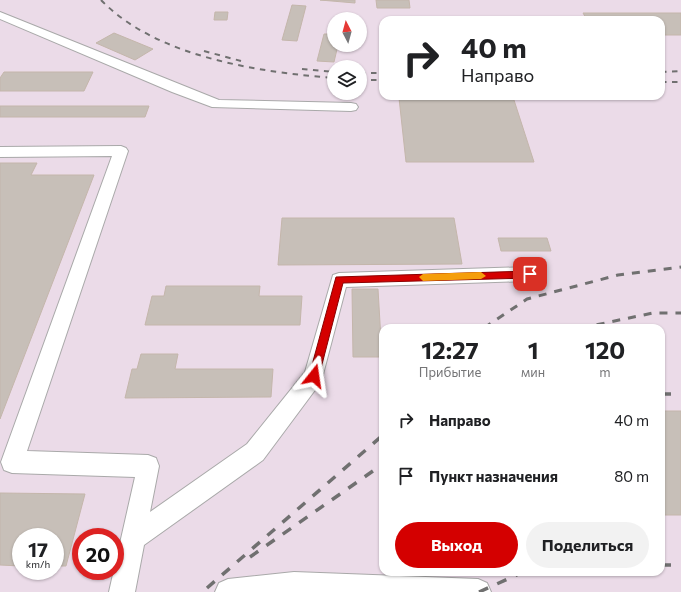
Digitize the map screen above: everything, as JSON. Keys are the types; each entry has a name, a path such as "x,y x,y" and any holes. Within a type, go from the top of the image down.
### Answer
{"street":[{"path":"0,15 177,89 218,104 351,107"},
{"path":"0,152 121,151 12,462 148,466 122,592"},
{"path":"133,538 255,452 314,376 339,280 530,274"},
{"path":"228,592 294,584 478,592"}],"shaded area":[{"path":"0,0 681,0 681,592 0,592"}],"building":[{"path":"320,0 355,0 355,3"},
{"path":"376,0 409,0 410,8 377,8"},
{"path":"292,5 306,6 297,41 282,40"},
{"path":"215,12 228,12 227,20 214,20"},
{"path":"583,13 681,13 681,35 665,35 665,16 585,16"},
{"path":"114,33 153,49 135,60 96,43"},
{"path":"324,34 327,34 327,52 336,52 334,60 317,61"},
{"path":"4,72 93,72 84,91 0,91 0,78"},
{"path":"399,100 514,100 534,162 406,162"},
{"path":"0,106 149,106 145,117 0,117"},
{"path":"0,163 37,163 31,175 94,175 0,419"},
{"path":"282,218 454,218 462,264 278,265"},
{"path":"498,238 547,238 551,251 501,251"},
{"path":"166,286 260,286 259,296 302,296 300,325 145,325 152,296 164,296"},
{"path":"352,289 378,289 380,324 379,357 353,357"},
{"path":"141,354 178,354 175,369 273,369 271,397 125,398 132,369 137,369"},
{"path":"665,411 681,411 681,515 665,515"},
{"path":"0,493 85,494 76,528 72,528 72,543 66,566 64,566 64,528 12,528 12,566 0,565"}],"railway":[{"path":"101,0 124,19 150,35 179,48 241,66 327,77"},
{"path":"204,51 241,61"},
{"path":"302,69 327,71"},
{"path":"665,72 681,71"},
{"path":"367,73 379,73"},
{"path":"367,80 379,80"},
{"path":"665,82 681,82"},
{"path":"490,324 527,299 618,275 681,267"},
{"path":"600,324 653,313 681,313"},
{"path":"665,394 681,394"},
{"path":"207,588 379,438"},
{"path":"250,557 379,467"},
{"path":"665,565 681,565"},
{"path":"479,592 514,576"}],"slow traffic":[{"path":"423,277 481,276"}],"route":[{"path":"314,376 339,280 530,274"}]}
